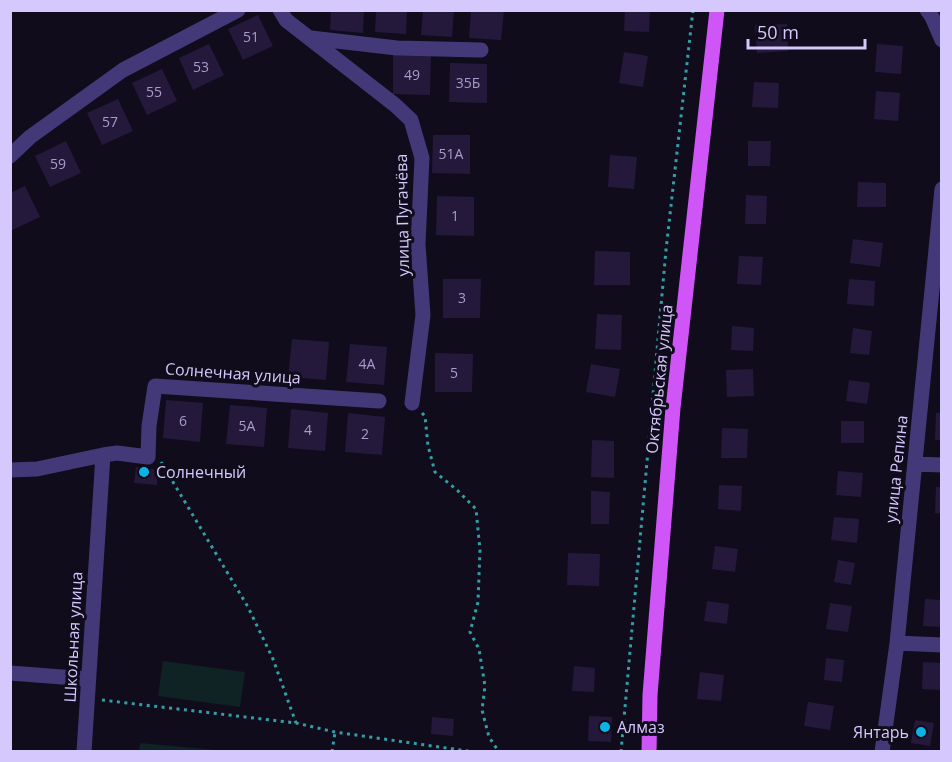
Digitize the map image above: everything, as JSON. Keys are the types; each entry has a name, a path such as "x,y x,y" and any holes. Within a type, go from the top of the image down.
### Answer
{"main road":[{"name":"Октябрьская улица","path":"649,752 650,695 673,408 717,10"}],"street":[{"path":"10,156 30,137 123,70 238,10"},
{"name":"улица Пугачёва","path":"280,10 286,20 411,120 422,158 418,244 423,315 412,403"},
{"path":"927,10 942,40"},
{"name":"улица Пугачёва","path":"311,38 397,48 481,50"},
{"name":"улица Репина","path":"882,752 897,643 937,276 942,189"},
{"name":"Солнечная улица","path":"148,457 148,426 155,386 379,401"},
{"path":"10,470 37,469 117,453 148,457"},
{"name":"Школьная улица","path":"84,752 103,455"},
{"path":"915,464 942,465"},
{"path":"897,643 942,645"},
{"path":"10,673 88,679"}],"path":[{"path":"621,752 666,250 693,10"},
{"path":"412,403 424,416 428,446 435,472 457,489 476,509 480,550 478,602 470,632 479,649 485,686 482,710 489,737 499,752"},
{"path":"148,457 161,462 248,608 273,659 296,723"},
{"path":"87,698 296,723 334,732 474,752"},
{"path":"332,752 334,732"}],"green space":[{"path":"163,661 245,672 240,707 158,696"},
{"path":"140,743 227,751 139,751"}],"building":[{"path":"331,10 364,10 363,33 330,30"},
{"path":"376,10 407,10 406,34 375,32"},
{"path":"423,10 454,10 452,37 421,35"},
{"path":"471,10 504,10 501,40 469,38"},
{"path":"625,10 650,10 649,32 624,31"},
{"path":"258,15 273,46 243,60 228,29"},
{"path":"787,24 788,51 757,53 755,25"},
{"path":"209,44 224,75 193,90 179,58"},
{"path":"877,44 903,46 901,74 875,72"},
{"path":"624,52 648,56 643,87 619,83"},
{"path":"393,55 431,56 430,95 393,94"},
{"path":"450,63 487,64 487,103 449,102"},
{"path":"162,69 177,101 147,115 132,83"},
{"path":"754,82 779,83 778,108 752,107"},
{"path":"876,91 900,93 898,121 874,119"},
{"path":"118,99 133,131 102,145 87,113"},
{"path":"433,135 470,135 470,174 432,173"},
{"path":"66,141 81,173 50,187 35,156"},
{"path":"748,141 771,141 770,166 748,166"},
{"path":"610,155 637,157 634,189 608,187"},
{"path":"858,182 886,183 886,207 857,207"},
{"path":"25,186 40,217 10,231 10,193"},
{"path":"746,195 767,196 766,224 745,224"},
{"path":"437,196 474,197 474,236 436,235"},
{"path":"853,239 883,243 880,267 850,263"},
{"path":"595,251 630,252 630,285 594,285"},
{"path":"739,256 763,257 761,285 737,284"},
{"path":"443,279 481,279 480,318 443,318"},
{"path":"849,279 875,281 874,306 847,304"},
{"path":"597,314 622,315 621,350 595,349"},
{"path":"732,326 754,328 753,351 731,350"},
{"path":"853,328 872,331 869,355 850,353"},
{"path":"292,339 329,342 326,380 288,377"},
{"path":"350,344 387,347 384,385 346,382"},
{"path":"435,353 473,354 472,392 435,392"},
{"path":"591,364 620,369 615,397 586,392"},
{"path":"753,369 754,396 727,397 726,370"},
{"path":"849,380 870,383 867,404 846,401"},
{"path":"166,400 203,403 200,442 163,438"},
{"path":"230,405 267,408 264,447 226,444"},
{"path":"291,409 328,413 325,451 288,448"},
{"path":"348,413 385,417 382,455 345,452"},
{"path":"936,413 942,413 942,440 935,440"},
{"path":"841,421 864,421 864,443 841,443"},
{"path":"722,428 748,429 747,458 721,458"},
{"path":"592,440 614,441 614,478 591,477"},
{"path":"136,467 158,470 157,485 134,483"},
{"path":"838,471 863,473 861,497 836,495"},
{"path":"719,485 742,486 741,511 718,509"},
{"path":"936,487 942,487 942,514 935,513"},
{"path":"591,491 610,492 609,524 591,524"},
{"path":"834,517 859,519 857,543 831,540"},
{"path":"715,546 738,549 735,572 712,569"},
{"path":"568,553 600,554 599,586 567,585"},
{"path":"838,560 855,563 851,585 834,582"},
{"path":"925,599 942,600 942,627 923,626"},
{"path":"707,601 729,604 727,624 704,621"},
{"path":"830,603 852,606 848,632 826,629"},
{"path":"826,658 844,660 842,682 824,680"},
{"path":"923,662 942,663 942,690 922,689"},
{"path":"574,666 595,668 594,692 572,691"},
{"path":"700,672 724,675 721,701 697,699"},
{"path":"808,702 834,706 830,730 804,726"},
{"path":"589,716 612,717 611,742 588,741"},
{"path":"432,717 454,719 453,736 431,734"},
{"path":"915,720 934,723 930,746 911,743"}],"place":[{"name":"Солнечный","path":"144,472"},
{"name":"Алмаз","path":"605,727"},
{"name":"Янтарь","path":"921,732"}]}
